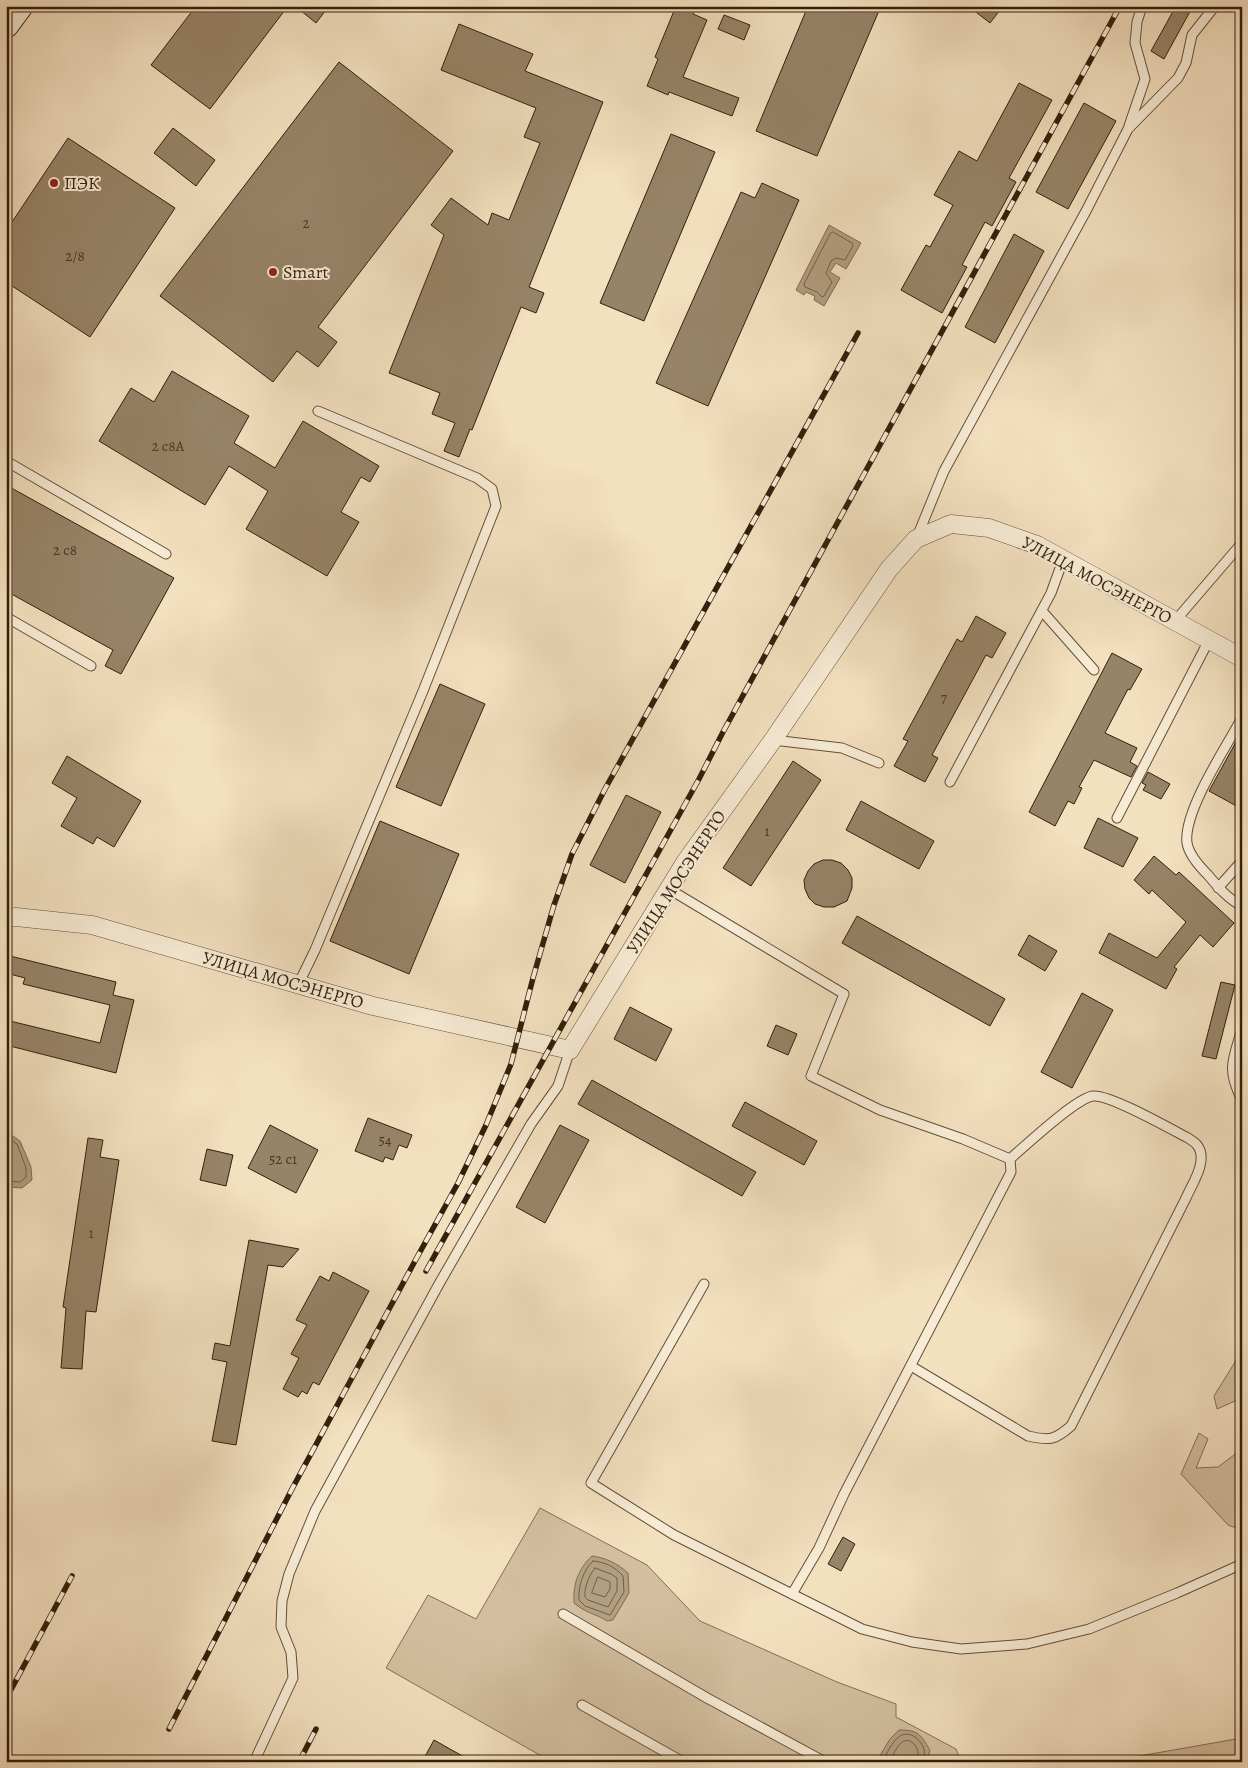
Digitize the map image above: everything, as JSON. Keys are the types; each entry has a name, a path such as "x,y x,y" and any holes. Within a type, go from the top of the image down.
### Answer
{"main road":[{"path":"6,25 20,6"}],"street":[{"name":"УЛИЦА МОСЭНЕРГО","path":"6,918 16,917 92,924 373,1006 570,1050 686,861 773,740 889,569 916,539 951,524 989,528 1037,545 1242,658"}],"lane":[{"path":"916,539 944,471 1086,211 1128,129 1145,79 1135,43 1137,22 1142,6"},
{"path":"1128,129 1178,78 1186,63 1192,35 1215,6"},
{"path":"298,985 315,950 424,691 496,506 492,489 477,478 318,411"},
{"path":"6,460 166,554"},
{"path":"1175,621 1242,543"},
{"path":"950,782 1042,611 1063,560"},
{"path":"1042,611 1094,670"},
{"path":"6,617 91,666"},
{"path":"1117,818 1210,640"},
{"path":"1242,718 1193,807 1188,826 1187,845 1196,862 1218,888 1242,906"},
{"path":"773,740 842,748 879,763"},
{"path":"1218,888 1242,861"},
{"path":"669,888 844,994 811,1076 880,1110 963,1139 1010,1159"},
{"path":"1242,1029 1231,1068 1234,1085 1242,1100"},
{"path":"254,1762 293,1678 291,1652 281,1627 282,1601 289,1574 315,1512 439,1284 531,1124 558,1086 570,1050"},
{"path":"911,1366 1028,1436 1044,1440 1059,1437 1071,1426 1186,1198 1201,1164 1202,1154 1197,1144 1188,1138 1108,1098 1092,1096 1077,1102 1010,1159"},
{"path":"792,1594 820,1548 844,1494 1011,1172 1010,1159"},
{"path":"704,1284 591,1483 674,1535 862,1629 912,1642 961,1649 1027,1644 1089,1629 1242,1564"},
{"path":"562,1614 707,1698 825,1762"},
{"path":"582,1705 683,1762"}],"shaded area":[{"path":"1242,1345 1242,1398 1217,1409 1214,1396 1240,1354"},
{"path":"1199,1433 1208,1439 1196,1468 1218,1467 1242,1449 1242,1530 1228,1525 1181,1474"},
{"path":"540,1508 647,1565 700,1621 837,1682 896,1704 896,1717 956,1749 961,1762 552,1762 386,1668 428,1595 476,1619"},
{"path":"1242,1738 1242,1762 1105,1762"}],"water":[{"path":"829,225 861,243 846,269 836,263 830,272 840,278 824,306 814,300 815,296 806,292 804,295 796,290"},
{"path":"6,1131 20,1141 31,1167 32,1180 22,1188 10,1187 6,1184"},
{"path":"592,1556 620,1566 628,1573 629,1593 613,1620 607,1621 574,1603 574,1589 577,1577 583,1566"},
{"path":"899,1730 915,1732 921,1737 930,1750 927,1762 876,1762 890,1739"}],"building":[{"path":"196,6 288,6 210,109 151,65"},
{"path":"295,6 329,6 316,23"},
{"path":"676,6 697,6 693,14 707,20 683,77 739,98 732,116 669,92 668,95 647,86 658,59 655,57"},
{"path":"808,6 881,6 817,156 756,131"},
{"path":"968,6 1003,6 990,23"},
{"path":"1176,6 1193,6 1164,59 1151,51"},
{"path":"724,15 750,25 744,40 718,29"},
{"path":"459,24 533,54 525,71 603,102 529,287 544,293 536,313 521,307 472,430 470,429 459,457 444,451 455,423 432,414 440,393 389,373 444,235 431,225 451,198 488,225 492,213 509,220 540,143 524,137 536,108 441,70"},
{"path":"339,62 453,151 318,327 337,342 318,367 297,351 273,382 160,296"},
{"path":"1019,83 1052,100 1009,178 1016,182 992,226 985,222 962,265 967,267 942,313 901,290 926,245 930,247 953,205 934,195 959,151 977,161"},
{"path":"1084,103 1116,121 1068,209 1036,192"},
{"path":"173,128 215,160 196,186 154,153"},
{"path":"671,134 715,152 644,321 600,303"},
{"path":"68,138 175,208 90,337 6,282 6,231"},
{"path":"762,183 799,200 708,406 656,383 741,192 755,198"},
{"path":"1014,234 1044,251 995,343 965,327"},
{"path":"172,371 249,416 234,443 275,468 303,421 379,466 370,482 361,477 341,512 359,522 327,576 246,529 268,491 229,466 205,505 99,441 131,388 154,402"},
{"path":"6,485 174,578 121,674 105,666 113,650 6,591"},
{"path":"976,616 1006,633 992,658 986,655 932,755 938,758 925,782 894,766 908,741 903,739 957,639 962,642"},
{"path":"1112,653 1142,669 1130,690 1128,689 1105,733 1137,748 1130,762 1137,766 1131,777 1094,760 1079,787 1082,788 1074,804 1068,801 1055,826 1029,812"},
{"path":"440,684 485,704 441,806 396,787"},
{"path":"1242,731 1242,809 1209,791"},
{"path":"67,756 141,801 114,847 97,837 93,844 61,826 77,798 52,783"},
{"path":"793,761 821,780 751,886 723,868"},
{"path":"1148,772 1170,784 1161,799 1143,790 1146,785 1142,783"},
{"path":"626,795 661,812 625,883 590,865"},
{"path":"861,801 934,841 919,869 846,830"},
{"path":"1098,818 1138,838 1123,867 1084,848"},
{"path":"380,821 459,854 409,974 330,941"},
{"path":"1154,856 1176,875 1179,872 1234,923 1213,947 1200,935 1174,967 1177,969 1166,989 1099,953 1109,933 1157,958 1186,922 1152,890 1149,894 1134,880"},
{"path":"823,860 841,863 848,870 852,878 852,888 847,901 834,907 824,907 815,904 809,898 805,889 804,880 808,871 814,864"},
{"path":"857,916 1005,999 990,1026 842,943"},
{"path":"1029,935 1057,951 1045,971 1018,955"},
{"path":"6,955 116,982 113,995 134,1000 116,1073 6,1045 6,1020 100,1043 110,1005 23,984 25,978 6,973"},
{"path":"1221,982 1235,985 1216,1059 1202,1056"},
{"path":"1082,993 1113,1010 1072,1088 1041,1072"},
{"path":"630,1007 672,1029 656,1061 614,1039"},
{"path":"776,1025 797,1034 788,1055 767,1046"},
{"path":"592,1080 756,1172 742,1196 578,1104"},
{"path":"745,1102 817,1141 804,1165 732,1126"},
{"path":"368,1118 412,1135 407,1148 399,1145 393,1160 385,1157 383,1162 355,1151"},
{"path":"270,1125 318,1150 296,1193 248,1168"},
{"path":"560,1125 589,1140 545,1223 516,1207"},
{"path":"88,1138 103,1140 100,1157 119,1160 96,1312 86,1311 82,1369 61,1368 66,1308 63,1307"},
{"path":"207,1149 233,1155 226,1186 200,1180"},
{"path":"249,1240 299,1249 283,1267 268,1265 236,1445 212,1441 227,1362 212,1359 215,1343 230,1346"},
{"path":"333,1272 369,1291 319,1385 313,1382 307,1394 302,1391 298,1397 283,1389 299,1358 291,1354 307,1325 296,1320 320,1276 329,1281"},
{"path":"843,1537 855,1544 841,1571 828,1564"},
{"path":"434,1740 473,1762 422,1762"}],"railway":[{"path":"426,1271 699,779 1120,6"},
{"path":"169,1729 292,1489 458,1183 486,1125 511,1064 554,905 572,854 605,789 858,333"},
{"path":"6,1699 72,1576"},
{"path":"299,1762 316,1729"}],"place":[{"name":"ПЭК","path":"54,183"},
{"name":"Smart","path":"273,272"}]}
